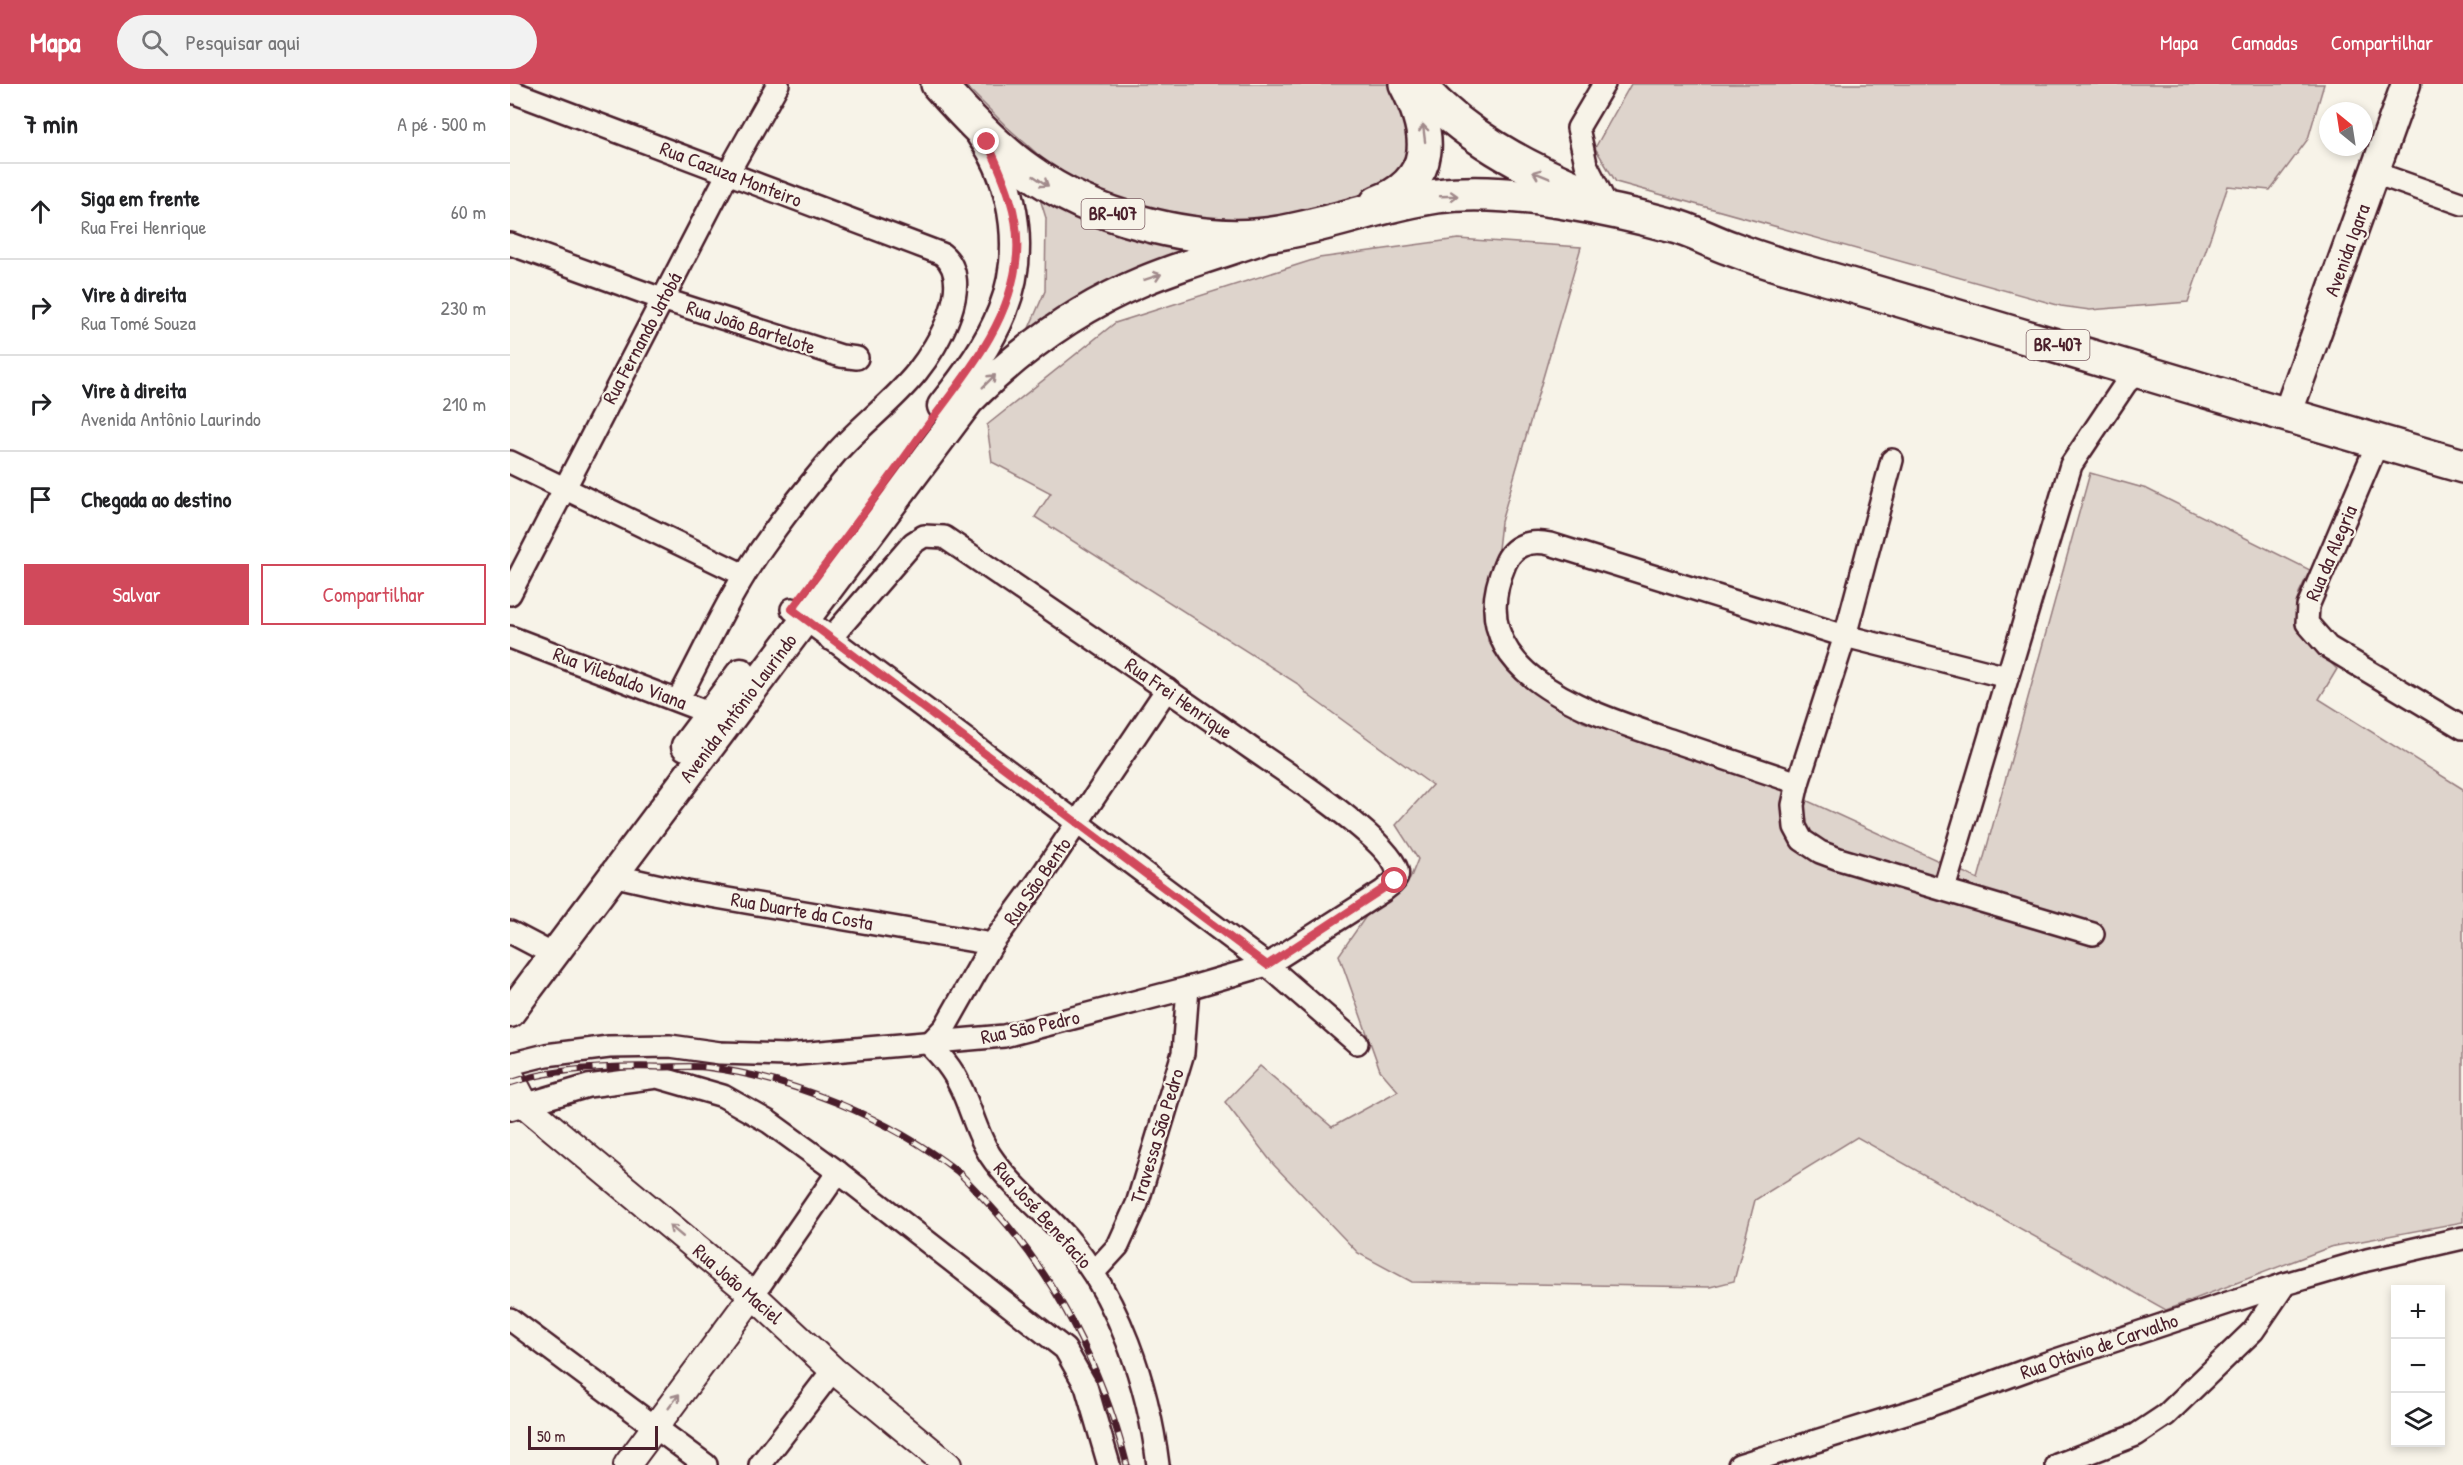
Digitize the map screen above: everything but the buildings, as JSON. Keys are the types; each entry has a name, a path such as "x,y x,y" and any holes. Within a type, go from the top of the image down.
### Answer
{"highway":[{"name":"BR-407","path":"938,84 974,126 1031,174 1091,207 1143,223 1196,235 1236,236 1278,233 1390,204 1443,195 1506,196 1559,201 1673,225 1733,249 1803,272 1993,325 2287,416 2463,466"},
{"name":"BR-407","path":"1330,220 1387,199 1406,186 1417,171 1426,151 1425,129 1419,108 1406,84"},
{"name":"BR-407","path":"1417,84 1476,135 1531,171 1654,221"}],"main road":[{"name":"Avenida Igara","path":"2287,416 2406,84"},
{"name":"Avenida Antônio Laurindo","path":"510,1012 545,949 798,614 969,371 1006,302 1017,255 1016,228 1006,181 987,142 974,126"},
{"name":"Avenida Antônio Laurindo","path":"798,614 969,401 1006,364 1088,310 1142,281 1278,233"},
{"name":"Avenida Antônio Laurindo","path":"510,983 545,949 612,875 721,717"}],"street":[{"name":"Rua Fernando Jatobá","path":"510,594 662,298 778,84"},
{"path":"1604,84 1578,128 1586,164 1604,200"},
{"name":"Rua Cazuza Monteiro","path":"510,91 936,252 949,261 956,275 955,298 949,317 918,371 838,451 768,538 744,575"},
{"path":"2375,173 2463,204"},
{"name":"Rua João Bartelote","path":"510,244 662,298 841,356 857,358"},
{"path":"1944,889 2071,465 2109,407 2139,371"},
{"name":"Rua da Alegria","path":"2378,442 2308,606 2307,623 2328,647 2463,728"},
{"path":"1892,460 1845,636 1797,783 1792,816 1802,840 1820,852 1839,860 2093,934"},
{"path":"510,462 744,575 678,700"},
{"name":"Rua Frei Henrique","path":"830,639 913,543 924,536 944,537 1167,689 1338,810 1382,849 1398,873 1395,881 1267,965"},
{"path":"1797,783 1585,711 1526,672 1503,645 1498,627 1496,609 1503,568 1508,556 1524,544 1541,542 1845,636 2007,677"},
{"path":"798,614 1267,965 1357,1043"},
{"name":"Rua Vilebaldo Viana","path":"510,637 721,717"},
{"name":"Rua São Bento","path":"929,1044 945,1027 965,996 992,944 1077,824 1167,689"},
{"name":"Rua Duarte da Costa","path":"612,875 687,892 992,944"},
{"path":"510,932 545,949"},
{"name":"Rua São Pedro","path":"510,1064 546,1055 609,1047 670,1046 720,1053 787,1055 1004,1036 1267,965"},
{"name":"Travessa São Pedro","path":"1094,1272 1118,1246 1137,1204 1183,1053 1188,988"},
{"name":"Rua José Benefacio","path":"929,1044 946,1062 959,1083 980,1139 991,1157 1064,1235 1094,1272 1129,1349 1148,1406 1158,1465"},
{"path":"510,1075 518,1107 588,1086 657,1077 723,1096 769,1122 838,1172 1065,1349 1086,1386 1109,1465"},
{"name":"Rua João Maciel","path":"518,1107 753,1295 833,1370 948,1465"},
{"path":"627,1465 753,1295 838,1172"},
{"name":"Rua Otávio de Carvalho","path":"1739,1465 1928,1406 2035,1367 2285,1284 2367,1260 2463,1238"},
{"path":"2057,1465 2136,1435 2160,1420 2208,1377 2253,1330 2285,1284"},
{"path":"510,1318 706,1465"},
{"path":"760,1465 833,1370"}],"shaded area":[{"path":"964,84 1398,84 1411,110 1410,165 1354,202 1311,216 1188,224 1109,201 1052,167"},
{"path":"1631,84 2324,84 2308,139 2270,190 2228,186 2188,302 2090,310 2061,306 1616,182 1595,148"},
{"path":"1036,186 1206,251 1026,335 1045,291 1046,218"},
{"path":"1458,239 1581,247 1501,522 1488,641 1513,675 1583,722 1775,786 1978,879 2090,473 2147,489 2310,570 2299,593 2297,629 2337,669 2319,699 2463,789 2463,1222 2330,1247 2166,1310 1857,1137 1755,1200 1734,1281 1710,1287 1412,1282 1358,1253 1273,1164 1225,1102 1260,1066 1332,1127 1398,1091 1380,1070 1339,955 1369,912 1410,879 1418,859 1396,825 1432,785 1308,695 1298,684 1035,517 1051,493 992,462 987,425 1115,323 1319,258"}],"railway":[{"path":"510,1083 564,1071 621,1067 704,1067 737,1072 804,1090 870,1117 901,1134 957,1171 1010,1228 1033,1259 1054,1290 1090,1358 1117,1429 1127,1465"}],"route":[{"path":"987,142 1006,181 1016,228 1017,255 1012,281 996,326 969,371 792,609 1267,965 1395,881"}]}
